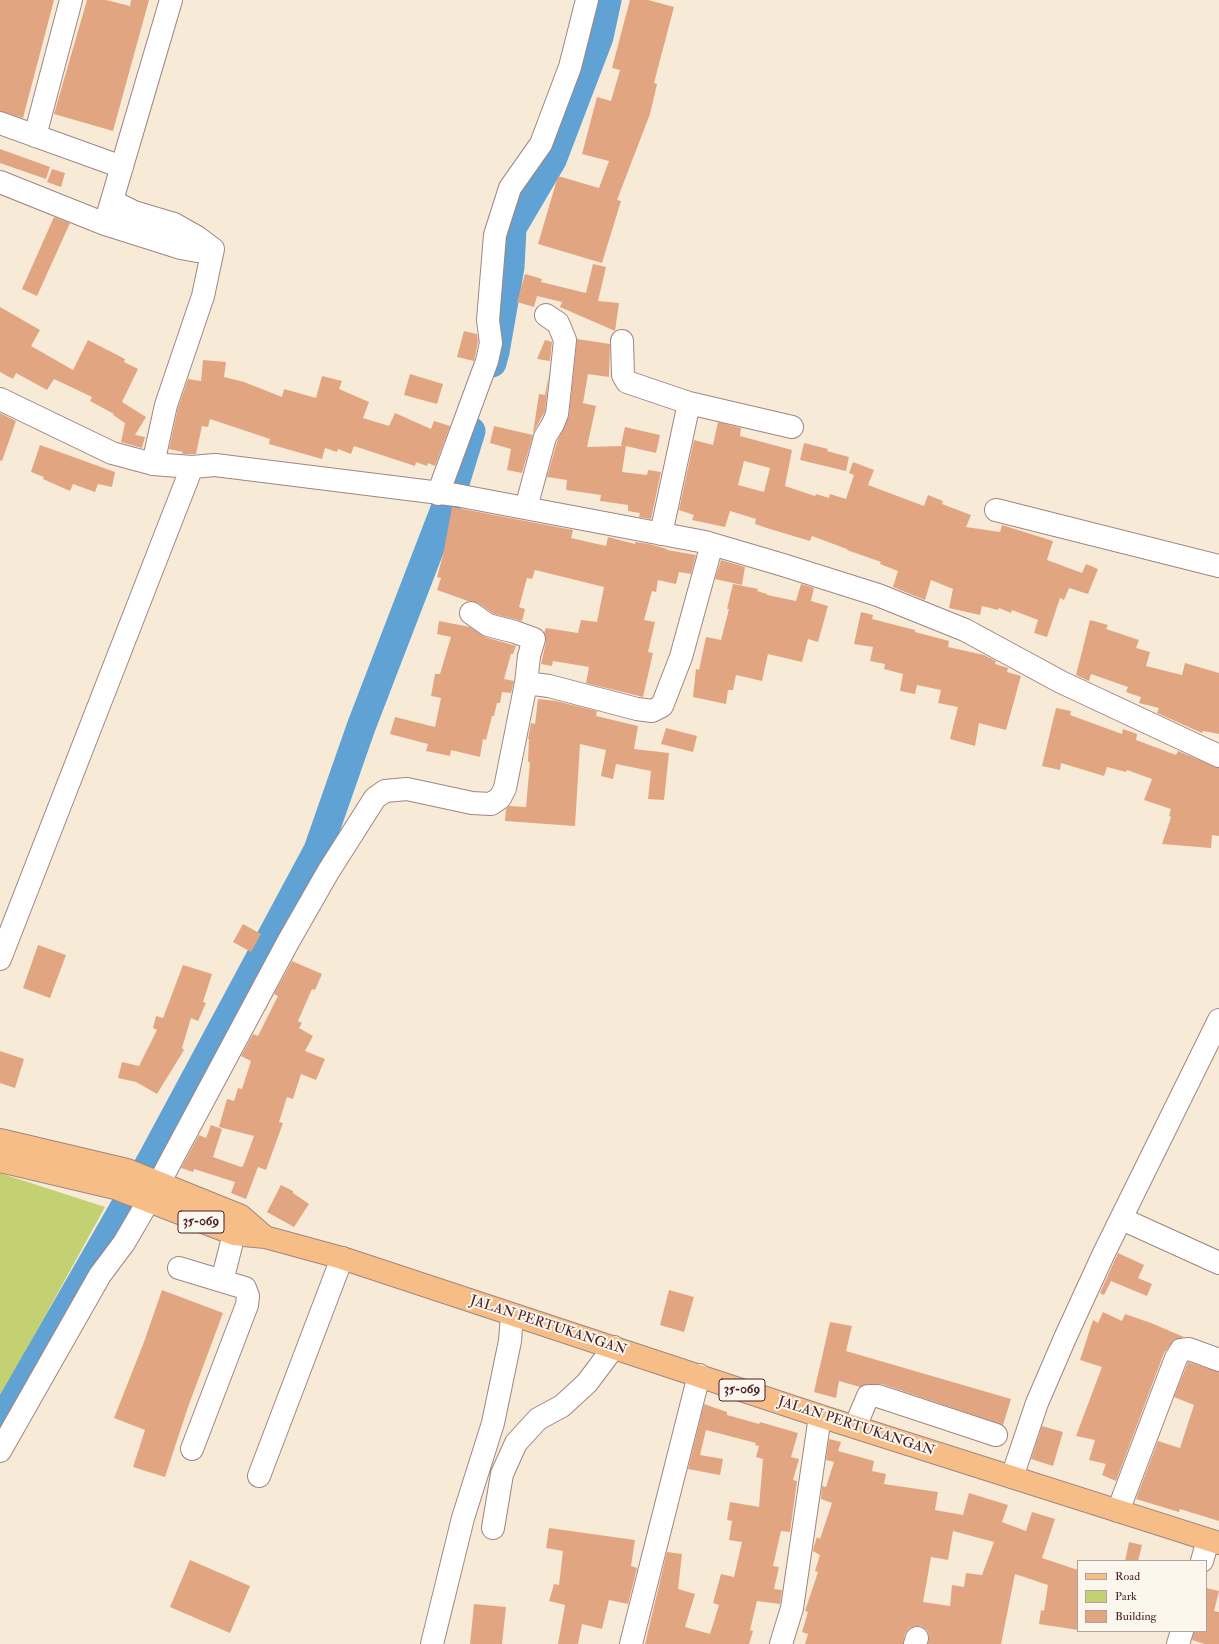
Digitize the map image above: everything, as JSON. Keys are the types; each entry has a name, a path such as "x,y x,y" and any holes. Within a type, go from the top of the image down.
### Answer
{"main road":[{"name":"JALAN PERTUKANGAN","path":"0,1140 127,1170 241,1216 265,1237"},
{"name":"JALAN PERTUKANGAN","path":"0,1161 115,1188 234,1234 265,1237 342,1258 820,1416 1214,1542"}],"street":[{"path":"35,136 71,0"},
{"path":"105,224 171,0"},
{"path":"447,494 491,343 488,320 495,235 510,188 541,144 570,67 587,0"},
{"path":"0,123 122,167"},
{"path":"0,182 105,224 181,248 197,252 213,249"},
{"path":"112,201 134,212 174,224 197,237 213,249"},
{"path":"153,464 166,405 203,296 213,249"},
{"path":"526,508 545,437 554,424 557,414 565,340 558,323 546,315"},
{"path":"622,341 623,375 627,382 689,403 792,427"},
{"path":"0,399 112,454 153,464 192,467 215,465 447,494 712,544 878,595 965,630 1061,682 1219,756"},
{"path":"661,534 689,403"},
{"path":"0,959 192,467"},
{"path":"996,510 1219,566"},
{"path":"526,683 548,686 637,709 652,710 662,706 668,695 681,658 712,544"},
{"path":"0,1451 100,1275 124,1243 153,1181 328,872 375,798 385,791 406,789 472,803 491,804 500,798 504,788 526,683 529,656 534,639 488,625 471,613"},
{"path":"1012,1477 1037,1403 1049,1374 1101,1260 1219,1020"},
{"path":"1122,1219 1219,1263"},
{"path":"222,1281 234,1234"},
{"path":"259,1476 342,1258"},
{"path":"179,1268 245,1288 248,1296 247,1305 192,1449"},
{"path":"432,1644 463,1518 493,1423 510,1341 512,1315"},
{"path":"493,1528 502,1474 516,1444 538,1419 562,1406 587,1383 614,1347"},
{"path":"1118,1511 1176,1358 1181,1350 1189,1349 1219,1360"},
{"path":"631,1644 699,1375"},
{"path":"855,1427 868,1396 878,1396 996,1435"},
{"path":"780,1644 792,1608 820,1416"},
{"path":"1203,1560 1214,1542"},
{"path":"1178,1644 1182,1632"}],"green space":[{"path":"0,1173 105,1207 0,1398"}],"building":[{"path":"0,0 54,0 23,118 0,111"},
{"path":"87,0 106,0 130,6 131,0 149,0 113,131 54,114"},
{"path":"630,0 648,0 674,7 654,83 657,84 650,114 617,200 621,201 602,263 538,244 558,176 599,188 609,161 582,154 597,97 611,101 620,70 612,68"},
{"path":"0,149 50,167 46,179 0,163"},
{"path":"52,169 65,173 61,187 47,182"},
{"path":"54,217 70,223 37,296 22,289"},
{"path":"593,264 606,267 598,301 619,303 615,331 560,307 562,302 537,296 534,307 517,302 525,274 542,279 541,282 586,293"},
{"path":"0,307 40,330 31,346 73,370 88,340 125,359 124,362 138,369 122,402 146,417 135,435 145,437 142,448 121,442 125,423 113,415 114,414 90,401 92,397 54,379 47,390 16,373 13,379 0,372"},
{"path":"464,331 477,334 478,342 474,361 457,357"},
{"path":"577,339 610,344 609,377 588,374 583,403 596,406 587,447 623,446 621,445 625,427 660,435 656,453 626,446 622,472 647,475 648,470 661,472 651,519 639,517 640,513 628,511 628,505 600,501 601,495 566,490 567,480 547,477 557,442 569,416"},
{"path":"545,340 552,342 550,361 537,359"},
{"path":"203,360 226,362 224,377 244,382 282,397 284,389 316,398 322,376 342,381 339,389 369,402 363,418 389,426 395,413 431,429 434,421 450,426 435,466 428,463 427,466 416,462 415,466 354,446 351,454 338,449 337,452 325,448 322,459 269,444 270,439 210,419 208,427 202,426 196,454 182,454 183,452 169,449 178,408 188,379 201,381"},
{"path":"410,374 443,384 437,404 404,395"},
{"path":"549,374 545,411 533,433 539,394 545,395"},
{"path":"0,413 16,421 2,461 0,460"},
{"path":"718,422 741,428 740,436 792,450 785,486 815,496 816,494 829,498 830,494 846,499 854,475 849,473 853,462 874,470 868,485 924,506 928,495 943,501 942,504 971,515 966,527 1000,532 1002,525 1053,541 1047,560 1082,573 1086,564 1098,569 1088,594 1069,588 1064,600 1060,598 1047,637 1034,633 1038,620 1012,610 1011,613 999,608 998,610 982,606 980,615 949,608 953,589 931,580 925,600 893,587 898,571 880,564 881,562 812,536 810,541 770,529 755,524 756,519 730,511 725,527 692,520 694,515 679,510 694,440 713,445","holes":["744,461 770,468 764,492 738,485"]},
{"path":"494,426 533,435 522,473 507,470 511,449 490,443"},
{"path":"804,443 828,449 827,451 849,457 846,471 800,460"},
{"path":"40,445 115,472 112,487 98,484 95,492 73,484 70,491 31,472"},
{"path":"452,507 573,530 571,538 606,546 608,537 635,544 635,542 649,544 667,550 696,555 691,574 679,572 676,584 658,580 656,592 652,591 644,620 655,622 648,652 653,653 643,697 586,683 589,667 553,661 552,666 541,664 546,642 544,633 546,628 578,633 581,620 597,622 604,587 535,570 532,579 527,578 519,607 525,609 522,621 494,614 478,603 437,590 441,578 437,577 443,555"},
{"path":"721,560 745,567 742,585 715,579"},
{"path":"733,584 758,589 757,591 767,595 796,601 801,584 814,588 811,601 828,606 818,642 808,639 802,662 768,654 762,681 736,675 733,690 728,690 726,704 693,697 696,669 699,670 706,637 721,640 729,609 727,609"},
{"path":"861,612 873,615 872,619 915,630 915,632 949,641 948,647 984,655 996,661 995,664 1008,668 1007,672 1021,676 1006,730 979,723 975,746 950,739 958,707 938,703 941,690 917,685 915,694 900,691 903,674 884,669 885,664 870,661 873,647 854,644"},
{"path":"1090,620 1108,625 1106,629 1139,640 1136,648 1150,652 1146,666 1182,675 1185,663 1219,673 1219,734 1203,731 1202,733 1157,713 1159,708 1139,703 1141,697 1126,692 1128,687 1091,674 1089,681 1076,675"},
{"path":"439,621 470,627 485,637 516,646 513,654 511,654 504,679 514,681 511,693 502,692 500,703 497,703 494,716 492,716 486,740 483,739 480,757 451,750 450,756 426,751 428,744 390,734 395,717 435,727 441,698 431,696 435,674 440,674 451,637 437,634"},
{"path":"538,699 556,701 597,711 596,716 638,726 634,749 669,753 664,800 648,799 651,771 616,764 613,779 601,776 606,750 580,744 575,826 505,821 506,809 509,806 526,807 530,762 528,762 528,739 531,723 535,724"},
{"path":"1056,708 1071,711 1070,715 1122,734 1123,729 1137,734 1136,740 1176,755 1178,751 1219,768 1219,836 1212,835 1211,848 1162,844 1171,817 1169,816 1171,809 1144,800 1152,779 1127,770 1126,772 1107,767 1104,776 1061,763 1060,770 1042,766"},
{"path":"666,728 697,736 693,752 661,744"},
{"path":"243,924 261,934 251,952 233,942"},
{"path":"38,945 66,955 50,998 23,988"},
{"path":"292,961 322,974 315,990 312,989 298,1021 302,1023 299,1028 313,1036 305,1051 325,1059 316,1080 301,1074 293,1099 287,1097 279,1122 283,1123 266,1170 258,1167 246,1199 231,1193 235,1182 194,1169 193,1172 181,1168 199,1135 206,1138 211,1125 222,1129 213,1157 241,1167 243,1166 254,1136 219,1127 227,1099 234,1101 238,1088 242,1089 251,1061 241,1056 253,1034 258,1036 278,996 274,994"},
{"path":"183,965 212,974 203,1002 206,1003 198,1021 191,1018 182,1048 184,1050 157,1094 136,1082 118,1078 122,1062 139,1066 157,1030 153,1028 156,1016 163,1018"},
{"path":"0,1051 24,1059 15,1088 0,1083"},
{"path":"281,1185 293,1191 293,1193 309,1204 294,1227 267,1212"},
{"path":"1118,1253 1144,1265 1138,1278 1152,1284 1147,1296 1111,1281 1104,1295 1100,1293"},
{"path":"162,1290 223,1313 188,1407 165,1477 133,1467 145,1430 114,1418 144,1342"},
{"path":"669,1290 694,1297 684,1332 660,1325"},
{"path":"1103,1312 1122,1321 1125,1314 1184,1337 1174,1340 1164,1353 1116,1481 1102,1475 1106,1464 1089,1460 1095,1440 1076,1436 1102,1367 1080,1360 1093,1320 1098,1323"},
{"path":"830,1322 852,1326 846,1351 1011,1399 1003,1425 882,1384 868,1384 860,1387 839,1381 836,1398 814,1392"},
{"path":"1188,1362 1219,1372 1219,1521 1180,1509 1179,1512 1136,1499 1158,1441 1180,1448 1194,1405 1174,1397"},
{"path":"704,1404 727,1412 727,1415 759,1424 760,1422 798,1433 791,1457 799,1459 793,1480 797,1481 790,1532 781,1531 773,1566 779,1567 774,1589 782,1590 780,1604 757,1601 750,1630 753,1631 749,1644 645,1644 667,1552 682,1554 678,1589 695,1594 685,1627 710,1634 719,1605 713,1603 721,1574 734,1577 742,1542 729,1540 732,1521 727,1520 730,1502 759,1507 763,1459 756,1457 759,1446 755,1445 756,1443 706,1430 700,1455 723,1459 720,1475 688,1469"},
{"path":"1042,1426 1063,1432 1053,1466 1031,1459"},
{"path":"829,1439 841,1442 838,1451 874,1461 872,1471 886,1474 884,1484 938,1492 935,1510 963,1515 969,1493 1008,1505 1002,1522 1026,1531 1032,1512 1055,1519 1042,1558 1077,1570 1077,1630 1039,1624 1041,1610 1044,1611 1048,1585 1015,1574 1001,1644 928,1644 929,1636 927,1630 921,1626 915,1626 909,1628 905,1634 903,1644 805,1644 808,1634 802,1632 808,1612 805,1611 818,1572 815,1571 820,1555 813,1551 817,1537 820,1539 832,1503 821,1499 822,1486 826,1487 834,1462 826,1460","holes":["953,1531 994,1542 982,1575 966,1573 964,1587 952,1585 950,1606 923,1602 931,1557 948,1560"]},
{"path":"549,1528 635,1540 631,1566 637,1568 628,1604 609,1600 602,1629 582,1624 578,1644 558,1644 565,1605 549,1601 554,1584 559,1585 563,1551 546,1548"},
{"path":"1129,1542 1142,1545 1138,1560 1125,1560"},
{"path":"190,1560 250,1586 230,1633 170,1607"},
{"path":"1207,1588 1219,1591 1214,1611 1219,1612 1219,1644 1205,1644 1192,1640 1194,1632 1207,1632"},
{"path":"474,1604 506,1607 502,1644 470,1644"}],"waterway":[{"path":"492,363 510,267 512,228 552,160 599,37 607,0"},
{"path":"0,1424 151,1161 318,850 361,727 455,483 471,431"}]}
